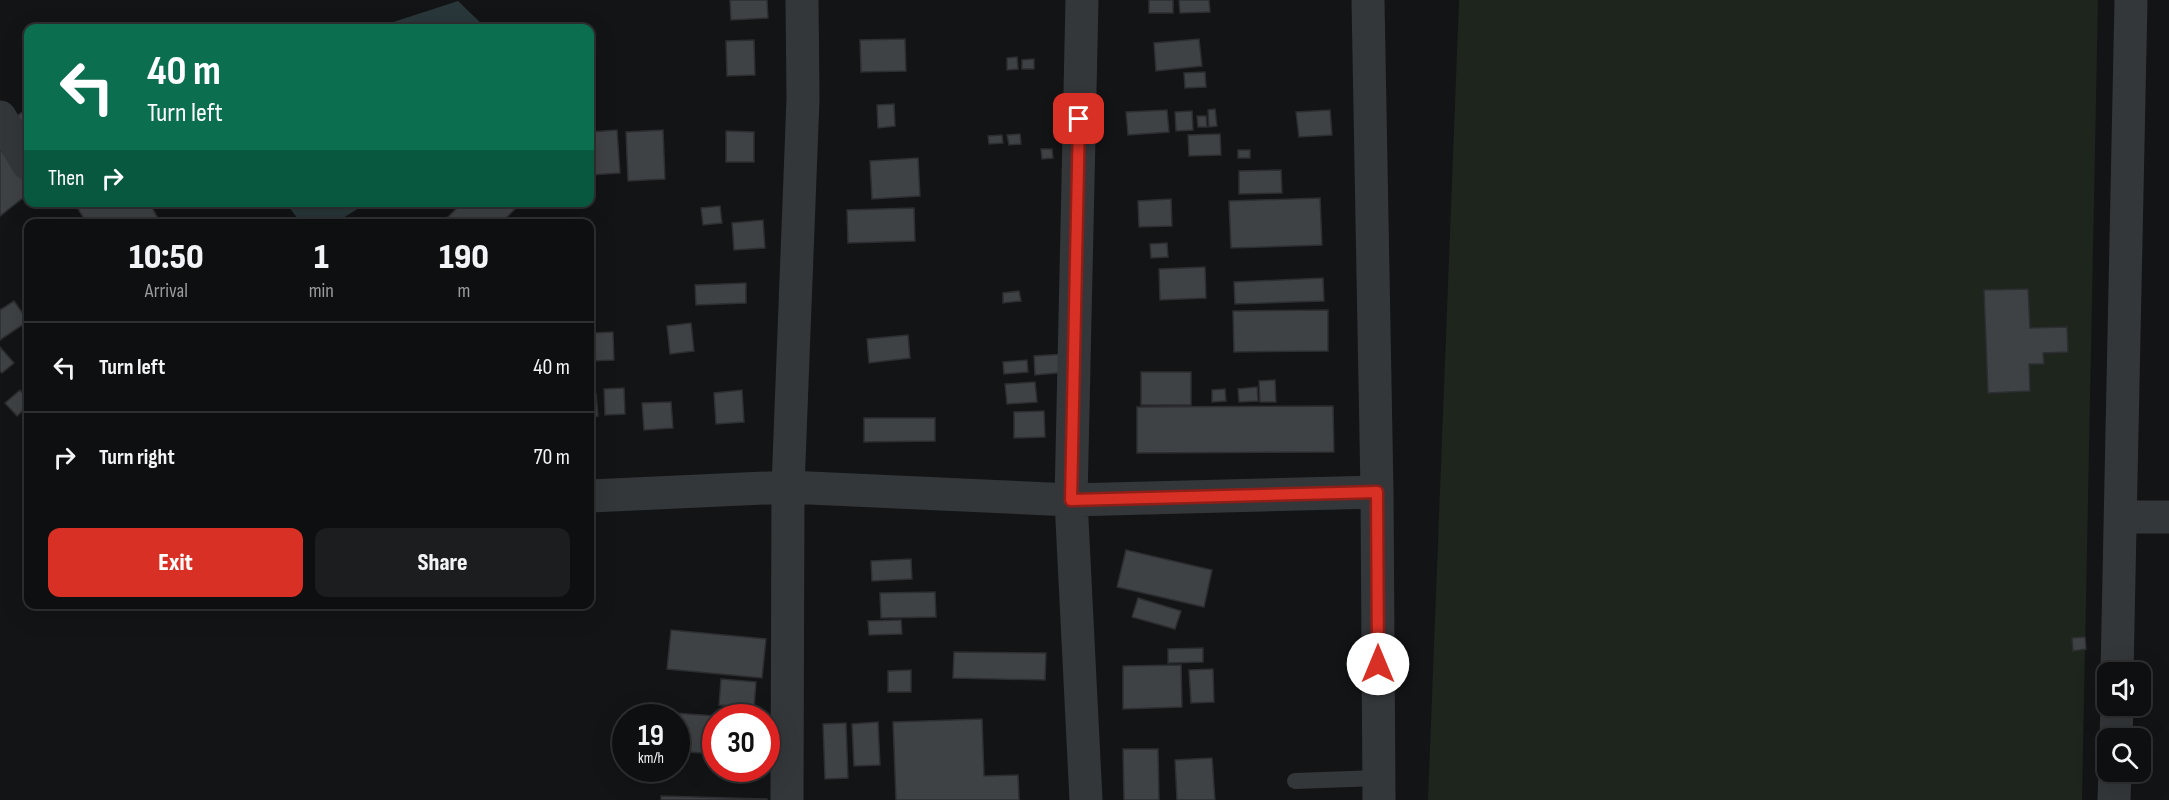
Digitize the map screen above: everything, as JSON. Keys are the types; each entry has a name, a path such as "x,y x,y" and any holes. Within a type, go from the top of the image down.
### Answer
{"street":[{"path":"787,800 788,487 803,99 802,0"},
{"path":"1082,0 1071,500 1086,800"},
{"path":"1368,0 1377,492 1379,789"},
{"path":"2117,662 2131,0"},
{"path":"0,117 24,157"},
{"path":"594,496 788,487 1071,500 1377,492"},
{"path":"2121,517 2169,517"},
{"path":"2114,800 2115,782"}],"lane":[{"path":"1295,781 1379,789"}],"shaded area":[{"path":"1459,0 2098,0 2082,800 1428,800"},
{"path":"458,1 482,24 387,24"},
{"path":"289,207 361,207 341,219 298,219"}],"building":[{"path":"730,0 767,0 768,18 731,20"},
{"path":"1149,0 1173,0 1173,13 1149,13"},
{"path":"1179,0 1209,0 1210,12 1180,13"},
{"path":"905,39 906,71 861,72 860,40"},
{"path":"1199,39 1202,66 1156,71 1154,43"},
{"path":"754,40 755,75 727,76 726,41"},
{"path":"1017,57 1018,69 1007,70 1007,58"},
{"path":"1034,59 1034,69 1022,69 1022,60"},
{"path":"1205,72 1206,87 1185,88 1184,73"},
{"path":"894,104 895,126 878,128 877,105"},
{"path":"1215,109 1217,126 1209,127 1208,110"},
{"path":"1167,110 1169,132 1128,135 1126,112"},
{"path":"1330,110 1332,135 1299,137 1296,112"},
{"path":"24,111 24,125 17,116"},
{"path":"1192,111 1193,130 1176,131 1175,112"},
{"path":"1197,116 1206,116 1207,127 1198,127"},
{"path":"617,130 620,173 594,175 594,132"},
{"path":"663,130 665,179 628,181 626,132"},
{"path":"726,131 754,132 754,162 726,162"},
{"path":"1020,134 1021,144 1009,145 1007,135"},
{"path":"1220,134 1221,155 1189,156 1188,135"},
{"path":"1002,135 1003,143 989,144 988,136"},
{"path":"0,149 24,180 24,197 0,216"},
{"path":"1041,149 1052,149 1053,158 1042,159"},
{"path":"1238,150 1250,150 1250,158 1238,158"},
{"path":"918,158 920,196 872,199 870,161"},
{"path":"1281,170 1282,193 1239,194 1239,171"},
{"path":"1320,198 1322,245 1231,248 1229,201"},
{"path":"1171,199 1172,226 1139,227 1138,201"},
{"path":"720,206 722,223 703,225 701,208"},
{"path":"77,207 152,207 158,219 84,219"},
{"path":"458,207 517,207 505,219 450,219 448,217"},
{"path":"914,208 915,241 848,243 847,210"},
{"path":"763,220 765,248 734,250 732,223"},
{"path":"1167,243 1168,257 1151,258 1150,244"},
{"path":"1205,267 1206,298 1160,300 1159,269"},
{"path":"1323,278 1324,301 1235,304 1234,282"},
{"path":"746,283 746,303 696,305 695,285"},
{"path":"2028,289 2030,328 2067,327 2068,352 2043,353 2044,364 2029,364 2030,391 1988,393 1984,290"},
{"path":"1019,291 1021,301 1003,303 1003,293"},
{"path":"14,301 24,315 24,324 0,340 0,310"},
{"path":"1328,310 1328,351 1234,352 1233,311"},
{"path":"691,323 694,351 670,354 667,326"},
{"path":"613,332 614,360 594,361 594,333"},
{"path":"908,335 910,358 869,363 867,339"},
{"path":"0,347 14,363 2,373 0,371"},
{"path":"1066,354 1067,372 1035,375 1034,356"},
{"path":"1027,360 1028,372 1004,374 1003,362"},
{"path":"1141,372 1191,372 1191,405 1141,405"},
{"path":"1275,380 1276,402 1260,402 1259,381"},
{"path":"1035,382 1037,402 1007,404 1005,384"},
{"path":"1257,387 1258,401 1239,402 1238,389"},
{"path":"624,388 625,414 605,415 604,389"},
{"path":"1225,389 1226,401 1212,402 1212,390"},
{"path":"20,390 24,395 24,410 17,416 5,403"},
{"path":"742,390 744,422 716,424 714,393"},
{"path":"594,394 596,394 598,416 594,416"},
{"path":"671,402 673,428 644,430 642,403"},
{"path":"1333,406 1334,452 1137,453 1137,407"},
{"path":"1044,411 1045,437 1014,438 1014,412"},
{"path":"864,418 935,418 935,441 864,442"},
{"path":"1126,550 1212,570 1204,607 1117,587"},
{"path":"911,559 912,579 872,581 871,561"},
{"path":"935,592 936,617 881,618 880,593"},
{"path":"1138,598 1181,611 1175,629 1132,617"},
{"path":"901,620 902,634 869,635 868,621"},
{"path":"671,630 766,639 762,678 667,669"},
{"path":"2085,637 2086,649 2073,651 2072,638"},
{"path":"1203,648 1203,662 1168,663 1168,649"},
{"path":"954,652 1046,653 1045,680 953,678"},
{"path":"1181,665 1182,707 1123,709 1123,666"},
{"path":"1213,669 1214,702 1191,703 1189,670"},
{"path":"911,670 911,692 888,692 888,671"},
{"path":"721,679 756,682 754,704 719,704"},
{"path":"690,714 702,715 702,753 690,752"},
{"path":"982,719 984,776 1018,775 1019,800 896,800 893,722"},
{"path":"878,722 880,765 854,766 852,724"},
{"path":"846,723 848,778 825,779 823,724"},
{"path":"1123,749 1158,749 1159,800 1124,800"},
{"path":"1212,758 1215,800 1177,800 1175,760"},
{"path":"661,796 767,799 767,800 661,800"}],"route":[{"path":"1079,119 1071,500 1377,492 1378,664"}]}
